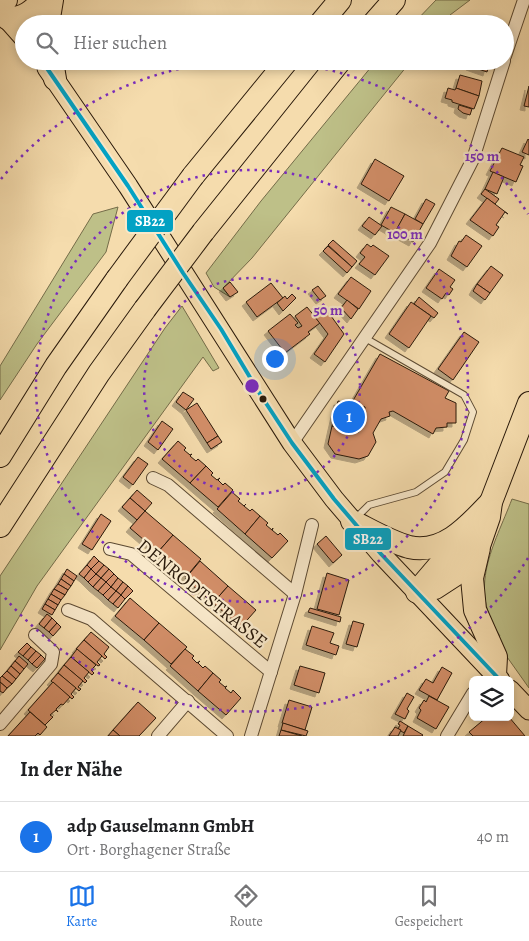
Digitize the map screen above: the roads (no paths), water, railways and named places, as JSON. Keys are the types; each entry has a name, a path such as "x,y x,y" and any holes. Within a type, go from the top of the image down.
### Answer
{"highway":[{"path":"26,15 43,0"},
{"path":"50,15 52,0"},
{"path":"328,15 340,0"},
{"path":"3,9 15,15"},
{"path":"0,456 56,366 117,278 193,176 280,70"},
{"path":"0,526 99,373 145,309 203,232 333,70"},
{"path":"417,592 462,540 486,508 529,403"},
{"path":"352,521 385,537 410,547 419,548 433,546 450,540 486,508"},
{"path":"486,508 489,517 480,543 472,578 475,610 496,657 498,676"},
{"path":"417,592 435,588 454,574 480,543"}],"main road":[{"path":"3,9 15,26"},
{"path":"53,70 292,443 352,521 493,676"},
{"path":"514,696 529,710"}],"street":[{"path":"514,29 524,0"},
{"path":"292,443 430,243 473,159 501,70"},
{"path":"153,478 168,485 295,594"},
{"name":"DENRODTSTRASSE","path":"252,736 295,594 312,525"},
{"name":"DENRODTSTRASSE","path":"110,549 131,554 271,672"},
{"path":"68,610 91,619 228,736"},
{"path":"0,724 51,664 53,652 35,636"},
{"path":"446,736 469,699"},
{"path":"158,736 188,702"}],"lane":[{"path":"352,521 369,504 416,492 445,472 464,440 473,412 464,395 365,338"}],"place":[{"name":"adp Gauselmann GmbH","path":"349,417"}]}
